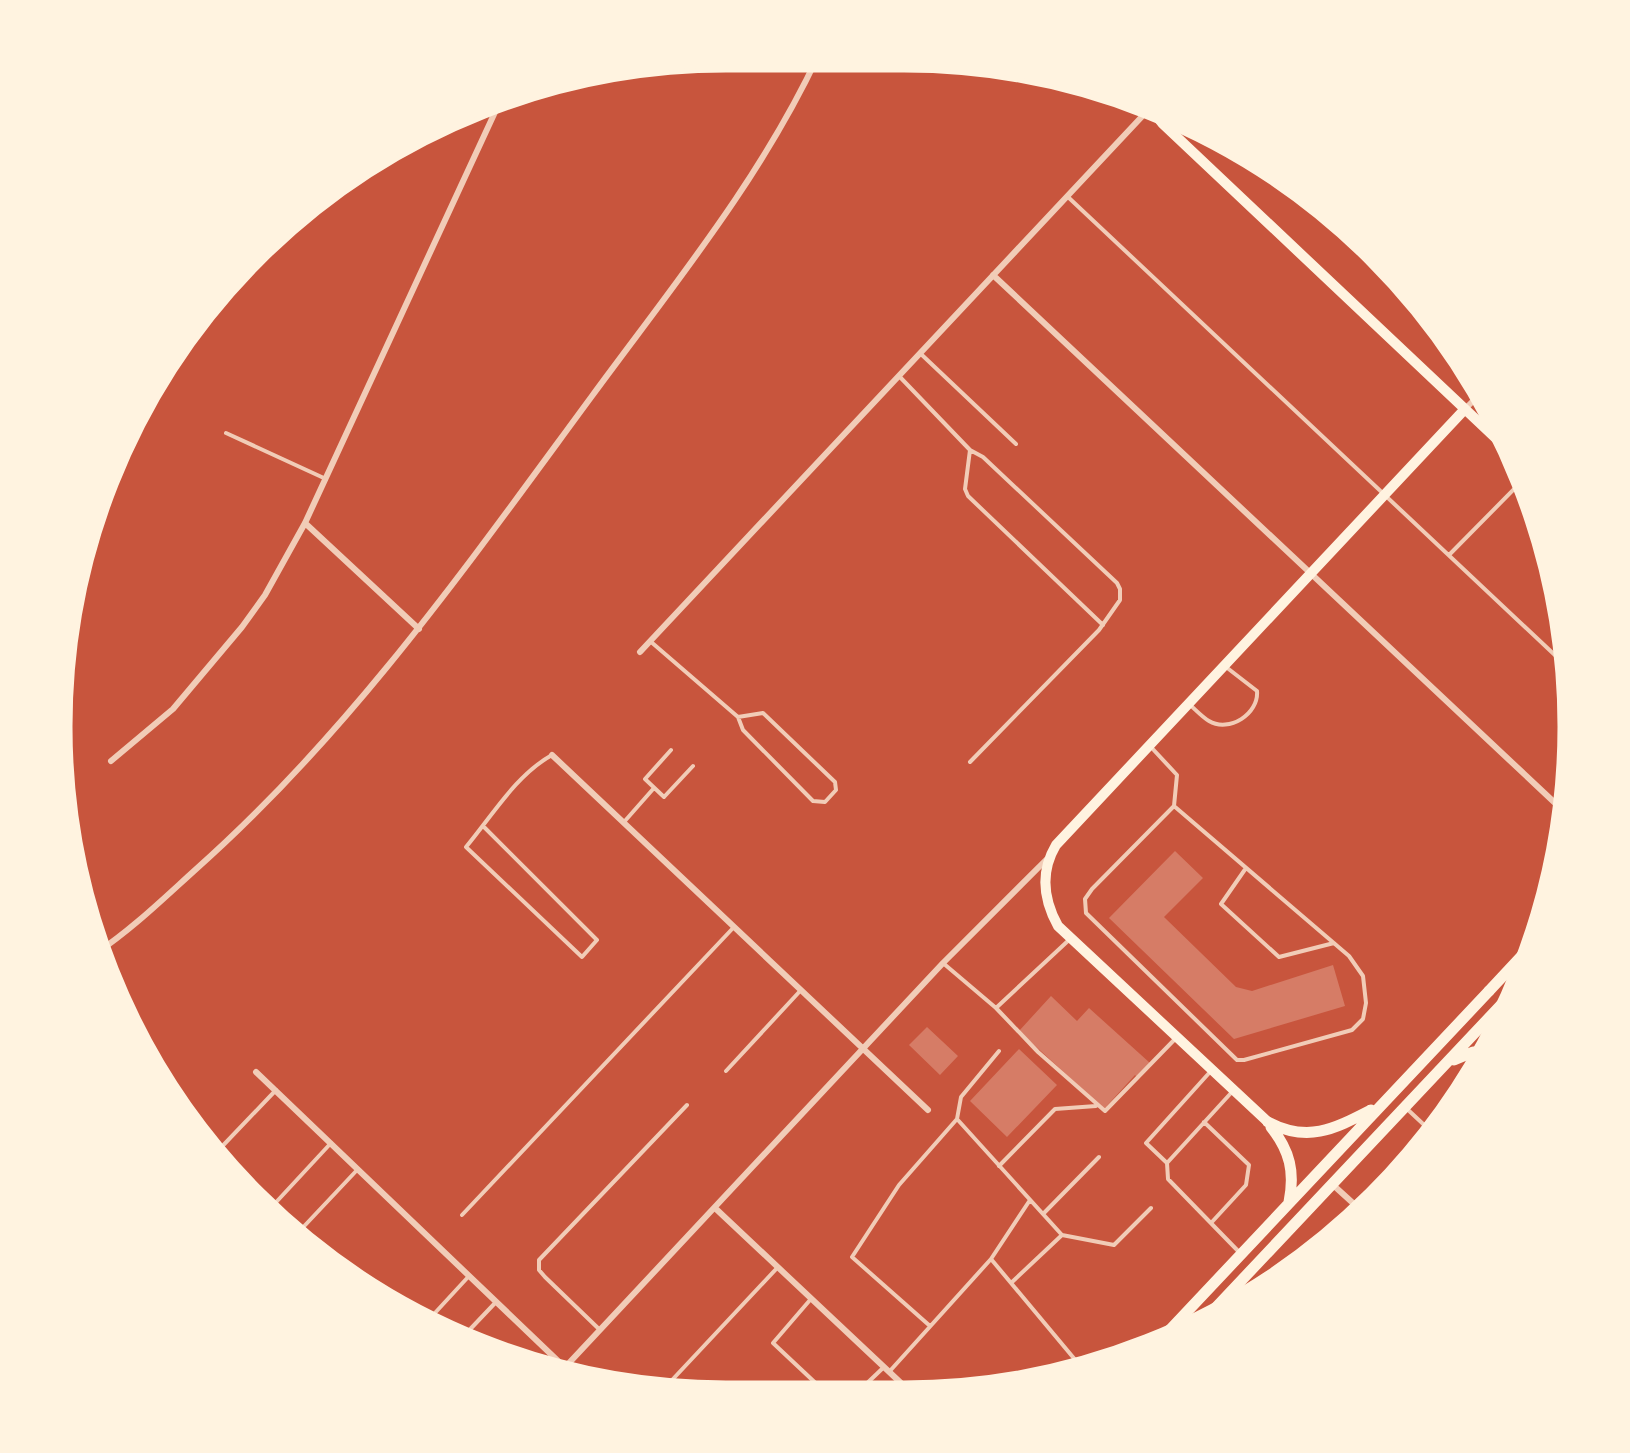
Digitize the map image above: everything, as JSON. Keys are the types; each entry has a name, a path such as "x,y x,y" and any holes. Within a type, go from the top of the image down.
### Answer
{"highway":[{"path":"1174,1324 1516,962"},
{"path":"1225,1299 1494,1012"},
{"path":"1446,1064 1474,1052"},
{"path":"1268,1122 1290,1132 1314,1133 1380,1106"},
{"path":"1268,1122 1290,1159 1290,1202"}],"main road":[{"path":"1162,123 1491,434"},
{"path":"1268,1122 1058,926 1047,899 1044,873 1056,845 1465,410"}],"street":[{"path":"107,945 224,845 292,777 419,629 734,204 810,70"},
{"path":"112,761 173,709 265,595 326,479 495,113"},
{"path":"640,652 1144,116"},
{"path":"994,274 1555,803"},
{"path":"1465,410 1474,401"},
{"path":"305,523 419,629"},
{"path":"552,755 928,1110"},
{"path":"569,1364 944,963 1049,858"},
{"path":"256,1072 558,1361"},
{"path":"1332,1184 1353,1204"},
{"path":"715,1208 901,1383"}],"lane":[{"path":"1067,196 1556,657"},
{"path":"920,353 1016,444"},
{"path":"899,376 970,450 983,457 1120,589 1120,600 1103,624 970,762"},
{"path":"226,433 326,479"},
{"path":"970,450 965,489 968,496 1103,624"},
{"path":"1449,555 1515,488"},
{"path":"650,641 738,717 743,730 813,801 825,802 836,790 834,782 762,713 738,717"},
{"path":"1189,704 1210,722 1222,725 1234,723 1252,711 1258,700 1257,691 1225,666"},
{"path":"1150,746 1177,774 1174,806 1092,889 1085,898 1086,913 1237,1060 1352,1030 1363,1019 1366,1003 1363,976 1349,956 1174,806"},
{"path":"671,750 645,779 664,797 694,766"},
{"path":"483,826 597,940 582,956 466,847 483,826 533,766 552,755"},
{"path":"623,822 654,788"},
{"path":"1246,868 1221,904 1279,957 1334,943"},
{"path":"462,1215 734,926"},
{"path":"996,1008 1070,939"},
{"path":"944,963 1105,1112 1176,1038"},
{"path":"726,1070 802,990"},
{"path":"930,1326 852,1257 898,1185 957,1120 961,1096 1000,1051"},
{"path":"1211,1071 1146,1143 1167,1164 1168,1179 1240,1254"},
{"path":"222,1146 276,1090"},
{"path":"1167,1164 1233,1091"},
{"path":"600,1330 544,1277 539,1270 540,1260 687,1105"},
{"path":"1000,1166 1055,1110 1098,1106"},
{"path":"1405,1107 1425,1125"},
{"path":"957,1120 1062,1234 1114,1245 1150,1208"},
{"path":"1204,1122 1249,1165 1246,1185 1211,1224"},
{"path":"275,1203 331,1143"},
{"path":"1043,1214 1099,1157"},
{"path":"303,1227 358,1169"},
{"path":"869,1383 887,1370 991,1259 1030,1200"},
{"path":"1011,1283 1062,1234"},
{"path":"991,1259 1075,1360"},
{"path":"672,1381 778,1267"},
{"path":"434,1314 470,1276"},
{"path":"811,1299 772,1343 815,1383"},
{"path":"469,1330 496,1302"}],"building":[{"path":"1175,851 1203,878 1164,917 1236,987 1252,991 1333,965 1345,1006 1234,1039 1109,918"},
{"path":"1051,996 1077,1021 1089,1008 1150,1063 1104,1109 1019,1031"},
{"path":"927,1027 958,1056 940,1075 909,1045"},
{"path":"1019,1049 1057,1085 1007,1137 970,1101"}]}
